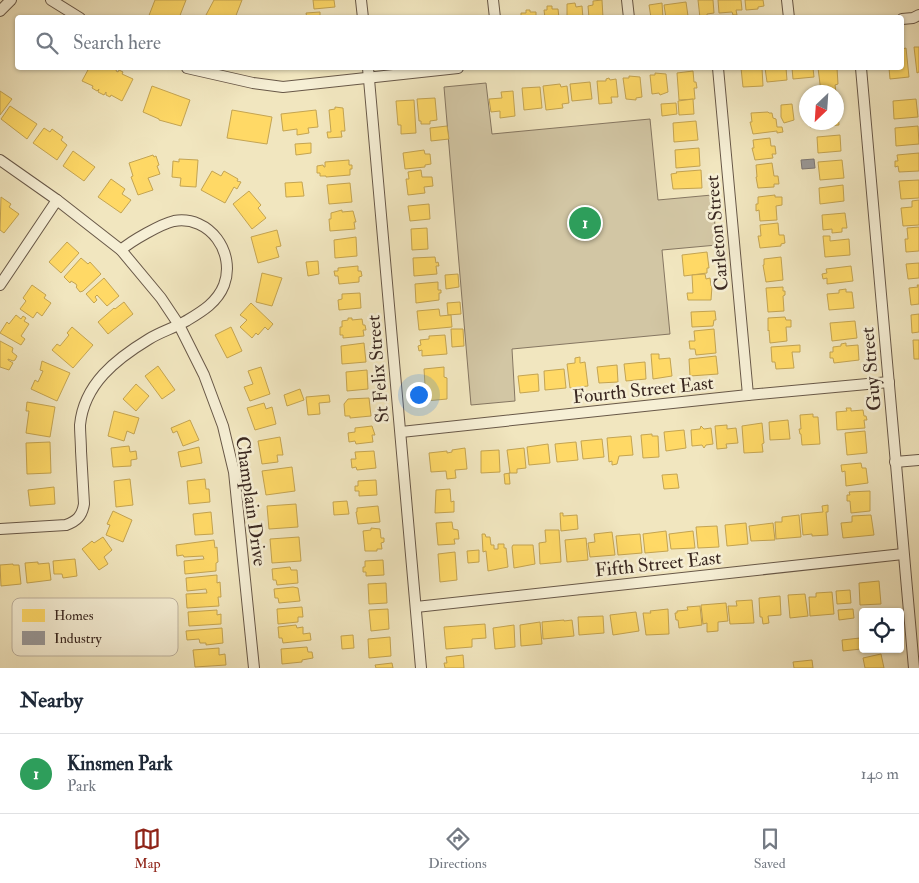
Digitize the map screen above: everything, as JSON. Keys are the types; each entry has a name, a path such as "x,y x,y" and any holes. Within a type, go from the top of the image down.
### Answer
{"street":[{"path":"0,11 11,0"},
{"path":"51,0 75,15"},
{"path":"361,0 363,15"},
{"path":"493,0 495,15"},
{"path":"627,0 628,15"},
{"path":"787,0 789,15"},
{"path":"904,19 919,15"},
{"path":"196,70 253,83 283,87 368,72 413,70"},
{"name":"Carleton Street","path":"718,70 748,396"},
{"name":"Guy Street","path":"861,70 914,668"},
{"name":"St Felix Street","path":"368,72 421,668"},
{"name":"Champlain Drive","path":"0,160 57,200 121,250 156,292 179,325 204,375 223,426 234,472 254,668"},
{"path":"0,285 57,200"},
{"path":"0,529 66,525 76,522 82,513 84,504 80,426 89,394 105,371 149,339 179,325 203,310 215,300 224,285 228,265 221,242 205,227 193,222 176,221 162,225 121,250"},
{"name":"Fourth Street East","path":"401,432 889,382"},
{"path":"895,462 919,460"},
{"name":"Fifth Street East","path":"416,607 903,554"}],"shaded area":[{"path":"486,83 492,134 650,119 658,200 712,195 717,245 662,250 670,334 512,349 515,401 471,405 444,87"}],"building: Homes":[{"path":"155,0 186,0 180,15 149,15"},
{"path":"214,0 242,0 236,15 206,15"},
{"path":"313,0 334,0 335,7 314,9"},
{"path":"602,0 603,15 589,15 588,6 593,5 593,1"},
{"path":"698,0 713,0 714,13 700,15"},
{"path":"718,0 741,0 742,10 736,10 737,15 733,15 732,12 719,13"},
{"path":"745,0 763,0 764,6 758,7 758,9 746,10"},
{"path":"686,2 688,15 666,15 664,5"},
{"path":"575,3 576,7 582,6 583,15 567,15 567,4"},
{"path":"662,3 663,15 651,15 649,5"},
{"path":"547,6 552,6 552,9 558,9 559,15 545,15 544,10 547,10"},
{"path":"526,10 530,10 530,12 536,12 536,15 521,15 521,13 526,13"},
{"path":"320,12 320,15 306,15 306,13"},
{"path":"914,47 919,47 919,72 917,73"},
{"path":"904,48 906,48 909,77 890,79 889,70 904,70"},
{"path":"88,70 116,70 118,72 119,70 123,72 122,74 133,79 122,101 111,95 110,97 106,95 106,92 104,95 98,92 99,89 97,91 92,88 93,86 82,81"},
{"path":"741,70 762,70 763,86 743,87"},
{"path":"765,70 786,70 787,80 767,82"},
{"path":"792,70 813,70 814,77 793,79"},
{"path":"818,70 837,70 838,84 820,85"},
{"path":"693,71 694,82 696,82 697,88 694,88 695,99 679,100 677,73"},
{"path":"655,73 666,74 668,92 660,95 659,93 652,94 650,75 655,75"},
{"path":"629,76 640,77 642,97 636,98 636,100 626,99 623,78 629,78"},
{"path":"609,78 610,80 616,79 618,97 611,97 612,103 599,104 597,81 606,81"},
{"path":"590,82 592,99 572,101 570,84"},
{"path":"560,84 561,87 567,86 569,103 562,104 563,108 546,110 543,86"},
{"path":"152,86 190,100 181,126 159,120 143,112"},
{"path":"540,87 542,108 524,110 522,88"},
{"path":"0,91 12,99 0,115"},
{"path":"513,91 515,116 500,118 500,111 491,112 489,99 502,98 501,92"},
{"path":"435,98 437,120 430,121 430,124 421,124 421,121 419,121 417,99"},
{"path":"693,99 694,114 679,115 678,101"},
{"path":"916,99 918,117 894,119 893,101"},
{"path":"414,100 416,133 401,134 401,125 398,125 396,101"},
{"path":"676,103 677,114 662,116 661,104"},
{"path":"792,104 794,120 784,123 781,117 781,105"},
{"path":"10,106 37,124 27,139 1,119"},
{"path":"335,107 343,108 345,131 341,131 342,137 328,138 327,132 331,132 329,110 335,109"},
{"path":"232,110 272,117 267,144 227,138"},
{"path":"316,110 318,127 308,128 309,133 297,135 297,129 283,131 281,114"},
{"path":"751,113 772,113 773,118 776,119 777,127 782,127 783,132 753,134 750,122 752,122"},
{"path":"696,121 698,140 674,142 673,123"},
{"path":"447,126 449,139 431,141 430,128"},
{"path":"918,126 919,144 896,146 895,128"},
{"path":"44,128 50,132 52,129 63,137 61,140 67,145 57,160 33,143"},
{"path":"840,135 841,151 818,153 817,137"},
{"path":"770,138 771,146 775,146 776,154 772,154 773,158 755,160 752,148 754,148 753,140"},
{"path":"311,143 311,153 296,155 295,144"},
{"path":"699,148 700,166 676,168 675,150"},
{"path":"424,150 425,154 430,154 431,164 425,165 425,167 405,169 403,153"},
{"path":"73,151 95,167 84,181 63,166"},
{"path":"919,153 919,171 899,172 898,166 895,167 895,161 898,161 897,155"},
{"path":"153,155 154,157 156,156 160,174 148,178 153,190 138,195 131,177 133,176 129,163"},
{"path":"179,159 198,160 196,187 180,186 181,178 172,177 173,161 179,162"},
{"path":"349,160 349,165 352,165 350,175 326,177 320,176 320,173 317,173 317,166 323,165 325,167 325,162"},
{"path":"842,160 844,178 820,180 818,162"},
{"path":"772,163 774,176 778,176 779,184 774,184 774,187 758,188 756,165"},
{"path":"421,170 422,177 432,177 433,186 424,187 425,193 408,195 406,179 409,179 408,172"},
{"path":"701,170 702,188 673,189 671,174"},
{"path":"212,171 221,176 224,171 241,182 237,189 234,187 225,203 201,190"},
{"path":"111,179 125,189 122,194 131,200 121,213 98,197"},
{"path":"919,180 919,198 901,199 899,181"},
{"path":"302,182 304,196 286,197 285,183"},
{"path":"350,183 352,202 329,204 327,185"},
{"path":"843,185 844,201 820,204 819,188"},
{"path":"249,191 261,205 258,208 266,218 252,229 233,204"},
{"path":"775,195 775,197 782,197 782,205 776,206 777,220 760,221 759,210 756,211 758,197"},
{"path":"1,197 11,204 9,207 19,214 4,233 0,230"},
{"path":"919,200 919,225 903,226 901,208 912,207 912,201"},
{"path":"429,204 430,219 410,221 408,206"},
{"path":"342,210 342,212 353,211 356,222 354,222 355,229 330,231 329,219 331,219 331,213"},
{"path":"845,213 847,228 842,228 842,232 832,233 832,229 823,230 822,215"},
{"path":"778,223 779,235 784,235 785,243 781,244 781,246 760,248 758,236 761,236 760,225"},
{"path":"919,227 919,251 906,252 905,239 908,239 907,228"},
{"path":"427,228 428,249 412,250 411,229"},
{"path":"277,230 281,246 276,247 279,257 258,263 251,237"},
{"path":"823,236 830,236 830,241 849,239 850,255 825,257"},
{"path":"356,237 357,256 335,258 334,240"},
{"path":"67,242 79,253 61,273 49,262"},
{"path":"707,252 709,268 707,268 707,273 684,276 682,255"},
{"path":"435,257 436,263 438,262 439,266 436,266 437,274 414,276 413,258"},
{"path":"781,257 783,280 766,282 763,265 764,259"},
{"path":"81,258 88,264 90,262 101,274 80,292 76,284 71,281 70,283 64,277"},
{"path":"318,261 319,274 308,276 306,262"},
{"path":"919,263 919,278 908,279 906,264"},
{"path":"358,266 358,271 361,271 362,276 359,277 359,282 339,284 338,276 335,276 334,271 338,271 338,268"},
{"path":"851,266 853,281 827,284 827,278 823,279 822,274 827,273 826,269"},
{"path":"262,273 282,278 272,306 256,302"},
{"path":"458,274 459,287 446,289 445,275"},
{"path":"705,274 706,279 710,278 712,286 711,300 688,300 687,293 693,293 692,275"},
{"path":"104,278 119,296 107,306 97,295 95,297 97,300 94,303 86,294"},
{"path":"438,282 438,290 441,290 439,300 416,303 415,284"},
{"path":"32,285 46,295 44,298 51,303 42,316 37,312 33,318 20,309 26,301 23,298"},
{"path":"917,285 919,285 919,304 911,305 909,288 918,287"},
{"path":"783,287 783,291 785,291 783,296 784,311 768,312 766,288"},
{"path":"846,289 846,292 852,292 854,308 829,310 827,294 839,293 839,290"},
{"path":"360,293 361,308 339,310 338,300 342,299 342,294"},
{"path":"124,302 133,314 108,334 98,322"},
{"path":"460,302 461,314 448,315 447,303"},
{"path":"251,303 273,324 268,330 265,327 258,335 256,333 252,338 240,327 247,320 240,315"},
{"path":"439,309 440,316 451,315 452,327 419,330 417,311"},
{"path":"715,311 716,320 714,320 713,326 692,327 691,312"},
{"path":"919,314 919,332 912,333 911,315"},
{"path":"16,315 21,319 23,316 26,318 24,321 29,324 21,336 25,339 21,345 0,333 7,322 9,324"},
{"path":"785,317 786,320 791,320 791,327 786,327 787,341 770,343 768,318"},
{"path":"348,318 352,318 352,320 362,319 366,330 363,330 364,336 343,338 343,335 340,335 342,321 348,320"},
{"path":"855,321 857,338 832,341 830,323"},
{"path":"72,327 93,345 73,368 52,350 57,344 60,346 69,335 67,333"},
{"path":"231,327 242,351 227,358 215,335"},
{"path":"451,329 463,329 464,346 452,347"},
{"path":"714,329 716,353 696,355 695,349 690,349 689,341 695,341 694,331"},
{"path":"445,335 447,354 422,356 422,350 419,351 418,346 421,345 420,340 429,339 429,336"},
{"path":"913,340 919,340 919,359 914,359"},
{"path":"0,341 13,348 12,352 17,356 13,361 8,359 13,363 9,370 0,367"},
{"path":"364,343 366,362 342,364 341,346"},
{"path":"846,343 846,346 858,345 859,360 834,363 833,358 830,358 830,352 833,352 833,347"},
{"path":"800,345 800,352 792,352 794,368 776,369 775,362 772,362 771,347"},
{"path":"651,354 659,354 659,359 670,358 672,376 653,379"},
{"path":"716,356 718,374 690,376 689,359"},
{"path":"580,357 580,363 585,362 588,386 570,388 567,364 575,363 575,358"},
{"path":"42,361 70,373 57,401 31,389 35,380 38,382 43,371 40,370"},
{"path":"645,362 646,379 626,381 624,364"},
{"path":"617,365 618,382 599,383 597,367"},
{"path":"158,366 175,390 162,399 145,376"},
{"path":"261,367 270,394 250,401 244,387 253,384 248,371"},
{"path":"444,367 444,377 447,378 447,399 426,401 424,369"},
{"path":"564,369 566,388 545,390 544,371"},
{"path":"367,370 368,389 347,391 346,372"},
{"path":"538,374 539,391 520,393 518,376"},
{"path":"136,384 149,396 136,411 123,399"},
{"path":"300,389 304,400 287,406 284,395"},
{"path":"329,395 330,402 319,403 320,414 308,415 306,397"},
{"path":"369,398 371,416 350,418 350,416 345,416 344,404 348,399"},
{"path":"27,402 55,407 50,437 26,433 29,411 26,411"},
{"path":"264,403 266,409 272,407 276,424 255,430 247,408"},
{"path":"846,408 851,408 851,411 863,410 867,420 864,420 865,428 837,430 836,412 847,411"},
{"path":"114,411 139,418 134,434 127,431 124,441 108,436"},
{"path":"813,414 813,417 818,417 820,444 802,445 799,429 801,429 800,415"},
{"path":"190,420 199,440 183,446 177,431 173,433 171,428"},
{"path":"788,420 790,439 770,440 769,422"},
{"path":"762,423 763,452 744,453 742,426"},
{"path":"727,425 727,429 736,428 738,443 726,444 727,448 717,449 715,426"},
{"path":"372,426 375,435 372,435 373,442 356,444 355,441 349,442 348,433 355,432 355,428"},
{"path":"701,426 704,429 711,428 713,444 706,445 704,448 702,445 692,446 691,430 700,429"},
{"path":"684,430 686,448 666,451 664,432"},
{"path":"865,431 867,453 847,455 845,433"},
{"path":"652,434 652,436 658,436 659,457 643,458 641,435"},
{"path":"631,436 633,455 619,456 617,464 612,465 612,461 609,462 607,438"},
{"path":"280,437 283,455 277,455 278,462 262,464 258,441"},
{"path":"602,439 604,457 583,459 581,441"},
{"path":"50,442 51,473 27,474 26,443"},
{"path":"576,442 578,460 557,462 555,444"},
{"path":"548,444 550,463 529,465 527,447"},
{"path":"129,446 130,452 136,451 137,459 131,460 131,466 113,467 111,448"},
{"path":"199,447 202,463 181,467 178,452"},
{"path":"465,448 467,469 455,470 456,478 447,479 446,471 431,472 429,453 447,451 447,453 452,452 452,450"},
{"path":"524,448 526,468 517,469 517,473 510,473 507,450"},
{"path":"499,450 500,472 481,473 481,451"},
{"path":"374,451 376,468 357,470 356,467 352,468 351,459 356,459 355,452"},
{"path":"861,463 862,468 866,468 868,483 846,486 845,471 842,472 841,465"},
{"path":"292,467 295,491 266,495 262,471"},
{"path":"509,473 510,484 505,484 504,474"},
{"path":"677,474 679,488 664,489 662,475"},
{"path":"130,479 133,505 116,507 114,481"},
{"path":"205,479 206,489 209,489 210,502 189,504 187,481"},
{"path":"376,480 377,495 359,496 359,491 355,491 358,481"},
{"path":"54,487 55,504 30,506 28,490"},
{"path":"450,489 451,502 454,501 454,512 435,513 436,490"},
{"path":"870,491 870,511 851,513 850,501 847,501 847,495 850,495 849,492"},
{"path":"347,501 349,514 334,515 333,502"},
{"path":"296,504 298,527 269,529 267,506"},
{"path":"828,505 828,512 826,512 828,535 803,535 801,514 823,512 822,506"},
{"path":"378,506 380,522 358,524 357,508"},
{"path":"113,511 132,520 123,542 106,535 110,525 107,524"},
{"path":"211,512 213,534 195,535 193,514"},
{"path":"560,513 563,513 563,516 577,515 578,529 561,531"},
{"path":"799,515 801,537 776,539 775,522 782,522 782,517"},
{"path":"871,515 874,535 843,538 841,523 852,522 852,516"},
{"path":"452,522 453,529 458,530 459,539 454,539 455,544 438,545 436,523"},
{"path":"746,523 748,544 727,546 725,525"},
{"path":"773,523 775,540 751,541 749,526"},
{"path":"717,526 719,547 698,548 696,527"},
{"path":"371,528 380,529 381,538 384,538 384,542 381,543 382,549 365,551 363,531 371,530"},
{"path":"545,530 559,530 561,562 540,564 539,543 546,542"},
{"path":"666,531 668,551 645,553 643,534"},
{"path":"693,531 695,548 671,549 669,534"},
{"path":"612,532 615,555 590,557 588,543 595,542 594,534"},
{"path":"482,534 490,537 491,545 494,545 494,549 498,549 498,544 504,544 508,567 488,571 486,551 483,552"},
{"path":"640,534 642,553 618,555 616,536"},
{"path":"103,537 112,550 104,557 108,564 99,570 82,549 92,541 94,543"},
{"path":"299,537 301,561 272,563 270,539"},
{"path":"586,538 588,560 567,562 565,540"},
{"path":"214,540 215,548 217,547 218,562 216,563 216,571 185,574 184,561 204,559 203,556 177,556 176,545"},
{"path":"513,545 533,545 535,564 514,568"},
{"path":"479,550 479,562 468,563 467,551"},
{"path":"455,552 457,580 440,582 438,554"},
{"path":"75,559 77,576 63,578 62,574 54,574 53,561"},
{"path":"383,560 384,575 366,576 366,572 363,572 365,561"},
{"path":"38,562 38,564 49,563 51,580 27,583 25,563"},
{"path":"0,565 19,565 21,584 1,586"},
{"path":"290,567 291,570 297,570 298,583 277,585 276,580 273,580 272,569"},
{"path":"217,575 217,583 220,582 221,597 218,597 219,606 187,608 186,594 207,593 206,589 187,591 186,578"},
{"path":"879,581 881,604 860,605 859,583"},
{"path":"386,583 387,603 369,604 368,584"},
{"path":"298,588 300,601 279,603 278,598 275,598 274,589"},
{"path":"850,590 851,603 837,604 836,591"},
{"path":"832,592 834,614 810,616 809,597 816,597 816,593"},
{"path":"805,594 808,616 790,618 788,595"},
{"path":"780,596 781,615 768,616 769,623 763,624 762,617 760,617 759,598"},
{"path":"752,600 754,623 730,624 728,606 737,606 736,601"},
{"path":"726,603 728,621 718,622 718,631 707,632 707,623 703,624 701,605"},
{"path":"700,606 702,625 679,628 675,613 688,610 687,607"},
{"path":"302,607 303,617 298,617 298,622 278,624 277,609"},
{"path":"388,609 389,629 371,631 369,610"},
{"path":"668,609 669,634 646,635 643,613"},
{"path":"853,609 854,618 839,620 838,610"},
{"path":"217,610 217,615 221,614 221,624 189,626 188,612"},
{"path":"636,612 639,631 613,635 610,615"},
{"path":"603,616 604,633 579,635 578,617"},
{"path":"572,620 574,636 543,639 542,622"},
{"path":"540,622 542,644 521,646 520,625"},
{"path":"485,624 486,638 472,639 472,647 446,649 444,627"},
{"path":"296,625 297,628 303,627 303,634 310,633 311,640 283,643 282,638 279,638 278,627"},
{"path":"514,625 515,647 495,649 493,628"},
{"path":"222,628 223,643 206,645 206,643 200,643 199,639 187,640 186,631"},
{"path":"353,635 354,648 342,649 341,636"},
{"path":"390,637 391,656 369,658 368,639"},
{"path":"859,638 859,649 843,651 842,640"},
{"path":"307,647 308,652 312,652 313,658 302,660 302,662 282,664 281,649"},
{"path":"219,648 219,655 225,654 226,665 195,667 193,650"},
{"path":"881,654 884,668 865,668 863,658"},
{"path":"463,655 464,668 445,668 444,663 447,663 446,657"},
{"path":"812,660 813,668 794,668 793,662"},
{"path":"392,663 393,668 376,668 375,665"}],"building: Industry":[{"path":"814,159 815,168 802,169 801,160"}],"place":[{"name":"Kinsmen Park","path":"585,223"}]}
